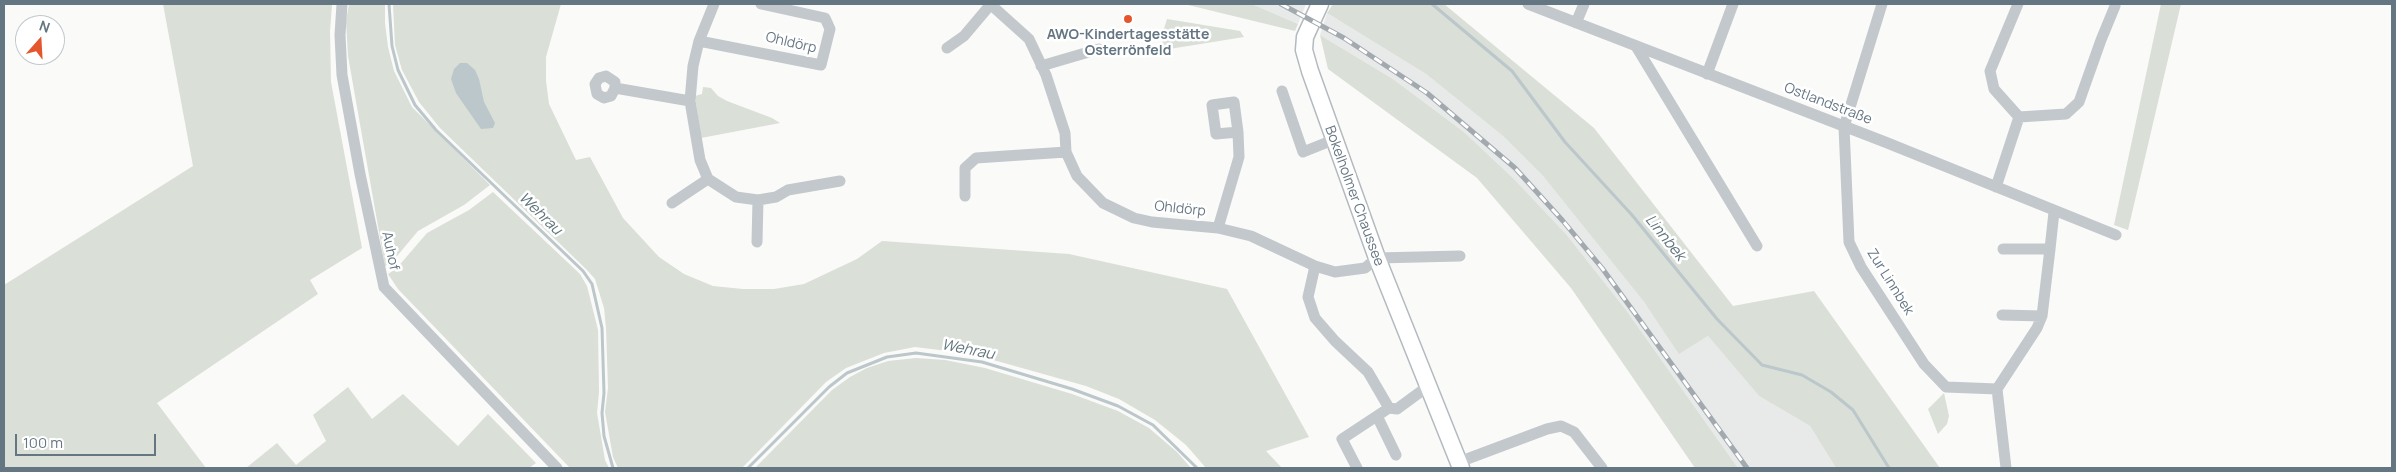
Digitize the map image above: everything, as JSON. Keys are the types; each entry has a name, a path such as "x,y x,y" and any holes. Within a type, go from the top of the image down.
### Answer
{"main road":[{"name":"Bokelholmer Chaussee","path":"1320,4 1305,37 1304,50 1333,140 1377,258 1427,387 1460,465"}],"street":[{"name":"Auhof","path":"342,4 340,35 342,75 363,193 384,287 557,468"},
{"path":"714,4 699,41 693,66 690,101 700,160 708,179 736,197 758,200 776,197 788,190 840,181"},
{"name":"Ohldörp","path":"699,41 821,65 830,29 826,18 761,4"},
{"name":"Ohldörp","path":"947,48 964,36 991,4 1029,39 1041,66 1065,133 1066,152 1077,176 1103,203 1134,218 1152,222 1218,228 1251,236 1315,266 1335,272 1365,268 1377,258"},
{"name":"Ostlandstraße","path":"1528,4 2116,235"},
{"path":"1576,24 1584,4"},
{"path":"1707,74 1732,4"},
{"name":"Zur Linnbek","path":"1882,4 1844,127 1849,242 1861,267 1924,364 1946,387 1996,389"},
{"path":"2018,4 1990,70 1994,89 2019,117"},
{"path":"2019,117 2066,114 2079,102 2115,6"},
{"path":"1637,48 1757,246"},
{"path":"1041,66 1099,49"},
{"path":"615,88 690,101"},
{"path":"1282,91 1303,152 1333,140"},
{"path":"1996,187 2019,117"},
{"path":"1218,228 1239,158 1238,132"},
{"path":"965,196 965,168 976,158 1066,152"},
{"path":"672,203 708,179"},
{"path":"757,242 758,200"},
{"path":"2006,468 1996,389 2037,328 2042,316 2054,212"},
{"path":"2003,249 2050,249"},
{"path":"1377,258 1460,256"},
{"path":"1315,266 1308,297 1315,318 1335,341 1368,372 1389,408"},
{"path":"2002,315 2042,316"},
{"path":"1357,468 1342,439 1389,408 1397,409 1427,387"},
{"path":"1377,416 1396,455"},
{"path":"1460,465 1546,429 1561,426 1574,432 1602,468"}],"shaded area":[{"path":"163,4 332,5 330,31 331,82 362,248 310,280 318,294 157,403 206,468 4,468 4,285 193,166"},
{"path":"349,4 385,4 388,47 394,71 412,107 490,185 464,205 418,231 392,262 385,266 348,56 346,21"},
{"path":"393,4 561,4 546,57 546,81 549,104 576,160 590,157 623,218 659,257 684,274 713,286 743,289 774,289 804,284 857,259 882,241 1069,254 1227,289 1309,437 1266,451 1282,468 1206,468 1186,445 1155,420 1119,399 1086,386 972,354 915,347 884,353 846,368 826,382 742,468 618,468 613,457 605,412 608,388 606,328 604,308 595,279 440,128 419,102 402,70 395,45"},
{"path":"1184,4 1252,4 1298,24 1295,31"},
{"path":"1252,4 1306,4 1298,24"},
{"path":"1333,4 1444,4 1594,128 1733,306 1814,291 1940,468 1836,468 1810,426 1759,396 1708,336 1679,354 1644,302 1543,176 1503,136 1426,74 1327,13"},
{"path":"2161,4 2181,4 2128,230 2114,225"},
{"path":"1327,13 1426,74 1503,136 1543,176 1644,302 1680,353 1708,336 1759,396 1810,426 1836,468 1738,468 1626,310 1566,234 1514,179 1464,132 1393,79 1320,35"},
{"path":"1167,19 1240,31 1244,37 1163,50 1162,35"},
{"path":"1320,35 1393,79 1464,132 1514,179 1566,234 1626,310 1738,468 1695,468 1571,288 1477,178 1328,69"},
{"path":"460,63 467,63 475,70 484,102 495,123 493,128 481,129 456,93 451,79 454,69"},
{"path":"703,87 711,88 718,96 727,101 772,118 780,123 701,138 695,96 702,94"},
{"path":"493,192 580,274 587,286 598,330 599,392 597,413 605,460 609,468 570,468 398,289 388,274 396,269 427,233 469,210"},
{"path":"916,358 945,360 985,368 1072,394 1118,411 1149,428 1177,452 1191,468 755,468 832,390 850,377 867,368 888,361"},
{"path":"348,387 372,419 403,394 458,446 488,414 536,463 529,468 246,468 277,443 296,465 326,441 313,415"},
{"path":"1944,393 1949,416 1947,424 1938,434 1928,409"}],"waterway":[{"name":"Wehrau","path":"389,4 392,46 398,70 415,105 436,130 583,271 592,284 602,328 604,393 602,413 604,436 613,468"},
{"name":"Linnbek","path":"1432,4 1512,71 1565,142 1632,215 1717,319 1762,365 1802,375 1831,392 1853,410 1889,468"},
{"name":"Wehrau","path":"748,468 829,387 847,373 887,357 916,353 982,362 1072,389 1118,406 1153,425 1197,468"}],"railway":[{"path":"1281,4 1344,38 1427,93 1515,168 1602,268 1747,468"}],"place":[{"name":"AWO-Kindertagesstätte Osterrönfeld","path":"1128,19"}]}
